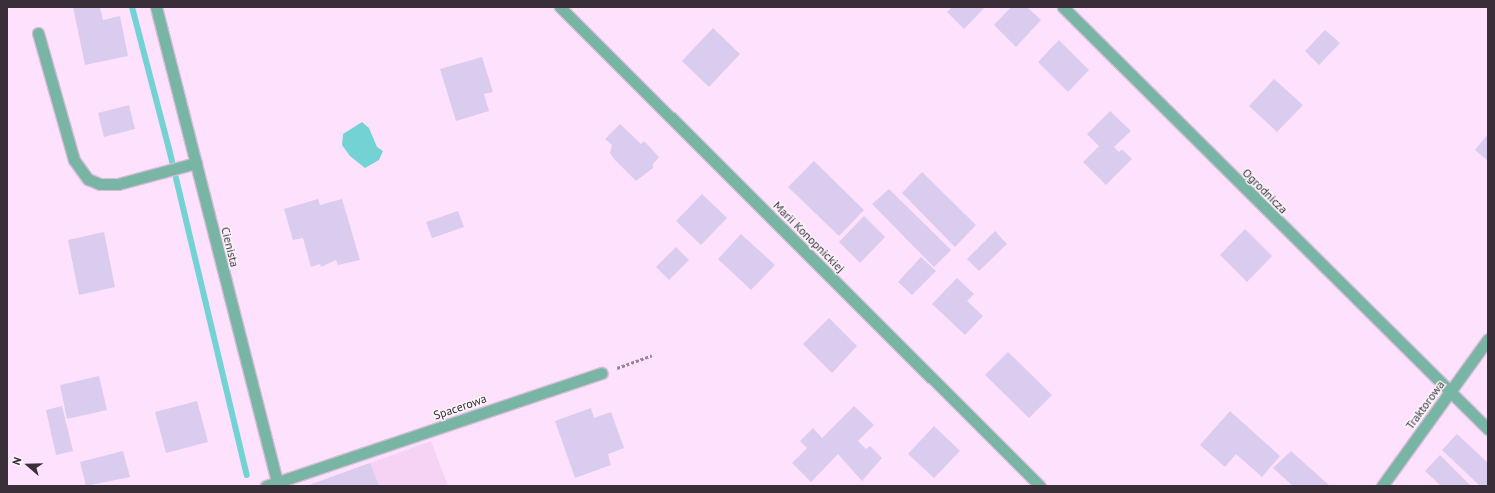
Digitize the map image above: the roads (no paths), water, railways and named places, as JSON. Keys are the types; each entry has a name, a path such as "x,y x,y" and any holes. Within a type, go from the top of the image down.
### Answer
{"street":[{"name":"Cienista","path":"156,7 196,163 272,484"},
{"name":"Marii Konopnickiej","path":"560,7 1040,486"},
{"name":"Ogrodnicza","path":"1063,7 1488,428"},
{"path":"38,33 74,160 88,179 100,184 118,184 196,163"},
{"name":"Traktorowa","path":"1382,486 1488,339"},
{"name":"Spacerowa","path":"272,484 602,373"}],"waterway":[{"path":"132,7 170,153 247,475"}]}
